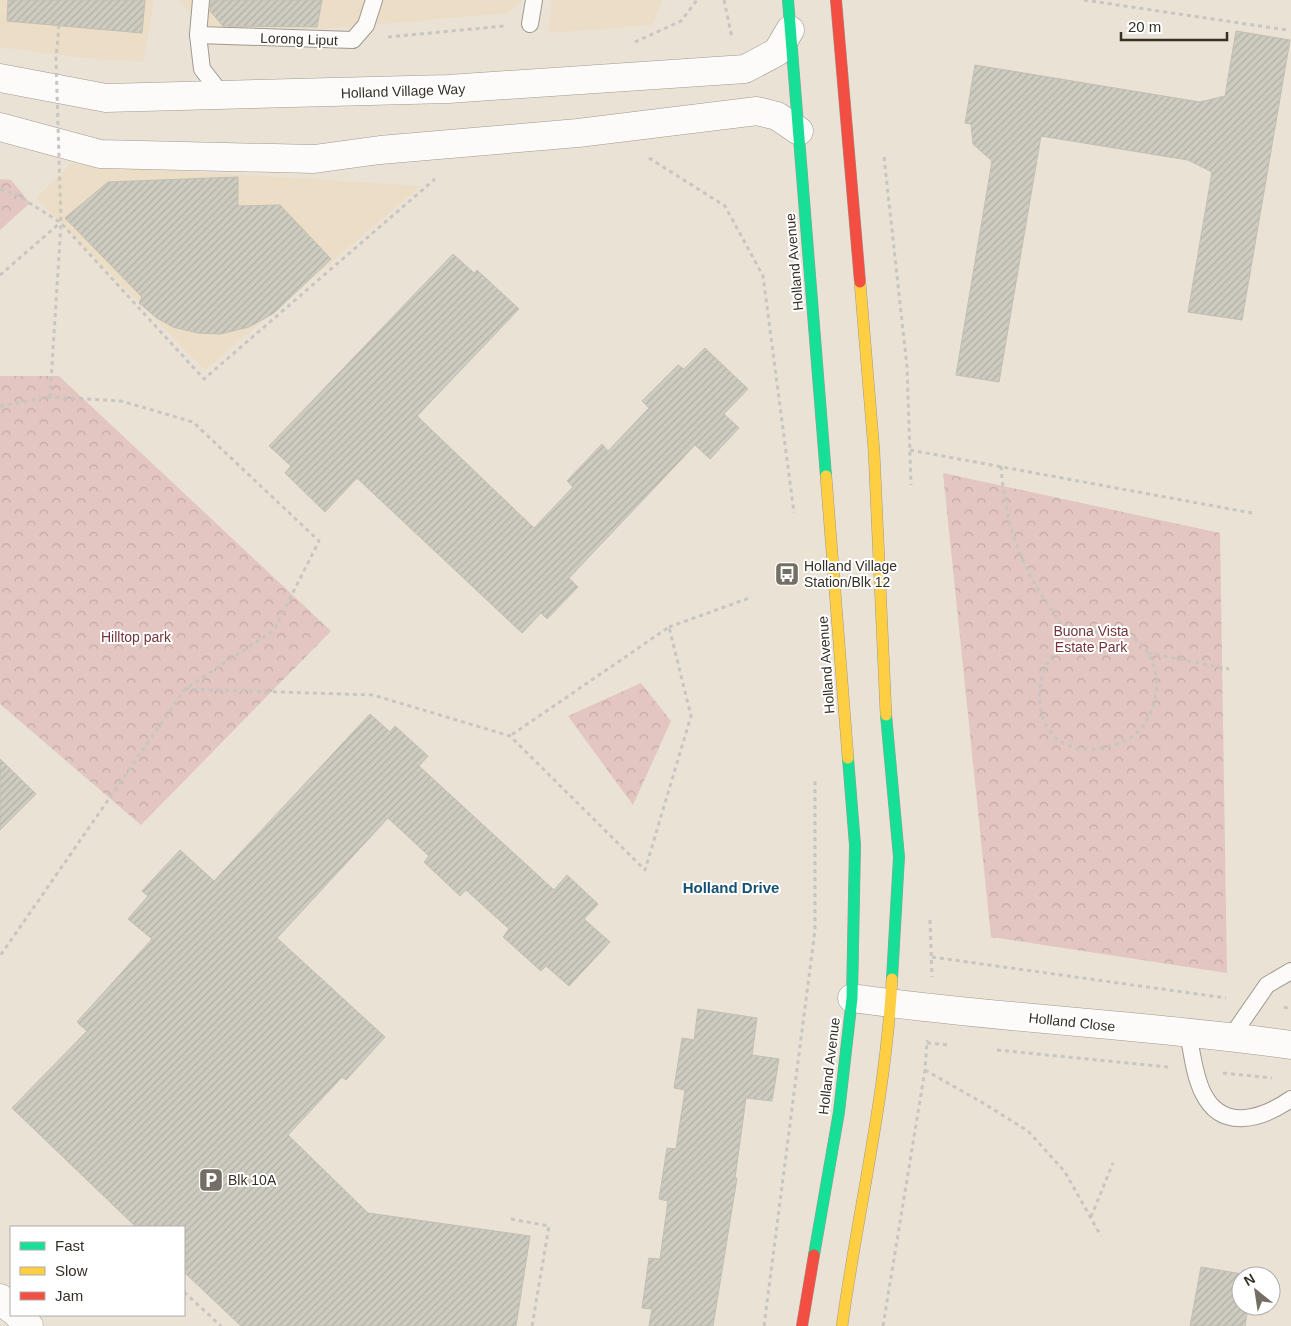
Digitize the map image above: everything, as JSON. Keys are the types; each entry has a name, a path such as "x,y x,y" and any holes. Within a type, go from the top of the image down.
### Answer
{"street":[{"name":"Holland Avenue","path":"788,0 855,845 852,998 822,1242 802,1326"},
{"path":"836,0 874,452 884,634 886,717 899,857 892,1004 875,1132 849,1247 842,1326"},
{"name":"Holland Village Way","path":"0,78 106,98 448,89 745,69 776,52 790,30"},
{"path":"0,128 100,154 314,159 380,150 578,133 757,111 777,116 799,131"},
{"name":"Holland Close","path":"852,998 892,1004 1231,1036 1291,1045"},
{"path":"0,1298 10,1308"},
{"path":"19,1316 29,1326"}],"lane":[{"path":"201,0 198,35 202,69 223,96"},
{"path":"530,24 534,0"},
{"name":"Lorong Liput","path":"198,35 353,40 366,25 374,2"},
{"path":"1231,1036 1267,985 1291,971"},
{"path":"1188,1033 1195,1070 1202,1092 1213,1109 1239,1120 1272,1112 1291,1099"}],"path":[{"path":"635,42 681,21 697,0"},
{"path":"724,0 733,43"},
{"path":"1084,0 1287,30"},
{"path":"353,40 530,24"},
{"path":"50,397 60,223 56,59 59,25"},
{"path":"646,156 725,206 763,276 795,521"},
{"path":"0,189 17,195 60,223 204,379 436,178"},
{"path":"0,275 60,223"},
{"path":"0,406 50,397 121,401 193,422 319,541 274,630 185,689 0,956"},
{"path":"910,450 1252,513"},
{"path":"1001,466 1004,506 1011,530 1034,583 1068,636"},
{"path":"510,736 670,628 752,597"},
{"path":"185,689 373,695 510,736 645,870 691,716 670,628"},
{"path":"1114,632 1135,638 1148,653 1156,670 1157,692 1152,711 1130,738 1094,749 1075,748 1068,746 1053,734 1042,718 1038,699 1042,677 1050,658 1068,636 1114,632"},
{"path":"1148,653 1229,668"},
{"path":"764,1326 815,930 815,773"},
{"path":"932,957 1255,1002 1291,1009"},
{"path":"927,1043 957,1046"},
{"path":"996,1050 1281,1079"},
{"path":"924,1070 1028,1131 1065,1172 1102,1236"},
{"path":"1091,1218 1113,1163"},
{"path":"511,1219 549,1226 532,1326"},
{"path":"185,1293 221,1326"}],"shaded area":[{"path":"0,0 154,0 144,61 94,59 0,47"},
{"path":"179,0 523,0 507,13 323,29 201,26"},
{"path":"552,0 662,0 652,25 548,33"},
{"path":"71,164 421,186 205,370 36,198"}],"green space":[{"path":"0,179 11,180 30,203 0,230"},
{"name":"Hilltop park","path":"0,376 59,376 331,631 141,825 0,704"},
{"name":"Buona Vista Estate Park","path":"943,473 1220,533 1227,973 991,937"},
{"path":"641,683 671,721 633,805 568,716"}],"building":[{"path":"8,0 145,0 142,33 7,21"},
{"path":"211,0 322,0 317,27 223,26 210,11"},
{"path":"1236,31 1290,40 1242,320 1188,312 1212,172 1188,160 1041,136 999,382 956,375 992,161 973,144 971,124 965,123 975,65 1200,102 1225,96"},
{"path":"238,177 238,206 280,205 331,259 274,313 249,327 220,334 198,333 173,327 157,318 139,303 142,297 65,218 108,182"},
{"path":"453,254 474,273 477,270 519,309 417,416 534,528 573,487 567,481 602,444 608,451 649,408 642,401 678,365 684,369 705,348 748,389 724,414 739,428 710,459 695,445 569,578 578,587 547,619 541,613 522,633 357,478 325,512 285,473 291,466 269,446"},
{"path":"370,714 390,732 395,726 428,756 419,766 554,890 567,875 598,904 584,919 610,942 569,986 546,966 541,971 503,937 509,929 466,890 460,896 424,862 429,856 388,818 277,938 385,1037 346,1080 342,1077 288,1135 368,1213 530,1236 516,1326 241,1326 185,1273 185,1226 135,1226 12,1108 87,1031 77,1022 152,939 128,919 148,896 142,891 180,850 214,881"},
{"path":"0,759 36,794 0,830"},
{"path":"698,1009 757,1018 752,1055 779,1059 772,1101 746,1098 735,1178 737,1178 713,1326 649,1326 652,1309 642,1308 649,1258 660,1259 668,1201 659,1199 667,1148 676,1149 685,1090 674,1088 682,1038 694,1040"},
{"path":"1201,1267 1231,1272 1231,1316 1246,1316 1245,1326 1190,1326"}],"traffic: fast":[{"path":"788,0 826,476"},
{"path":"886,715 899,857 892,979"},
{"path":"814,1255 839,1112 852,998 855,845 848,758"}],"traffic: slow":[{"path":"860,282 874,451 886,715"},
{"path":"826,476 848,758"},
{"path":"842,1326 878,1110 889,1023 892,979"}],"traffic: jam":[{"path":"836,0 860,282"},
{"path":"802,1326 814,1255"}],"place":[{"name":"Holland Village Station/Blk 12","path":"787,574"},
{"name":"Blk 10A","path":"211,1180"}],"district":[{"name":"Holland Drive","path":"731,888"}]}
